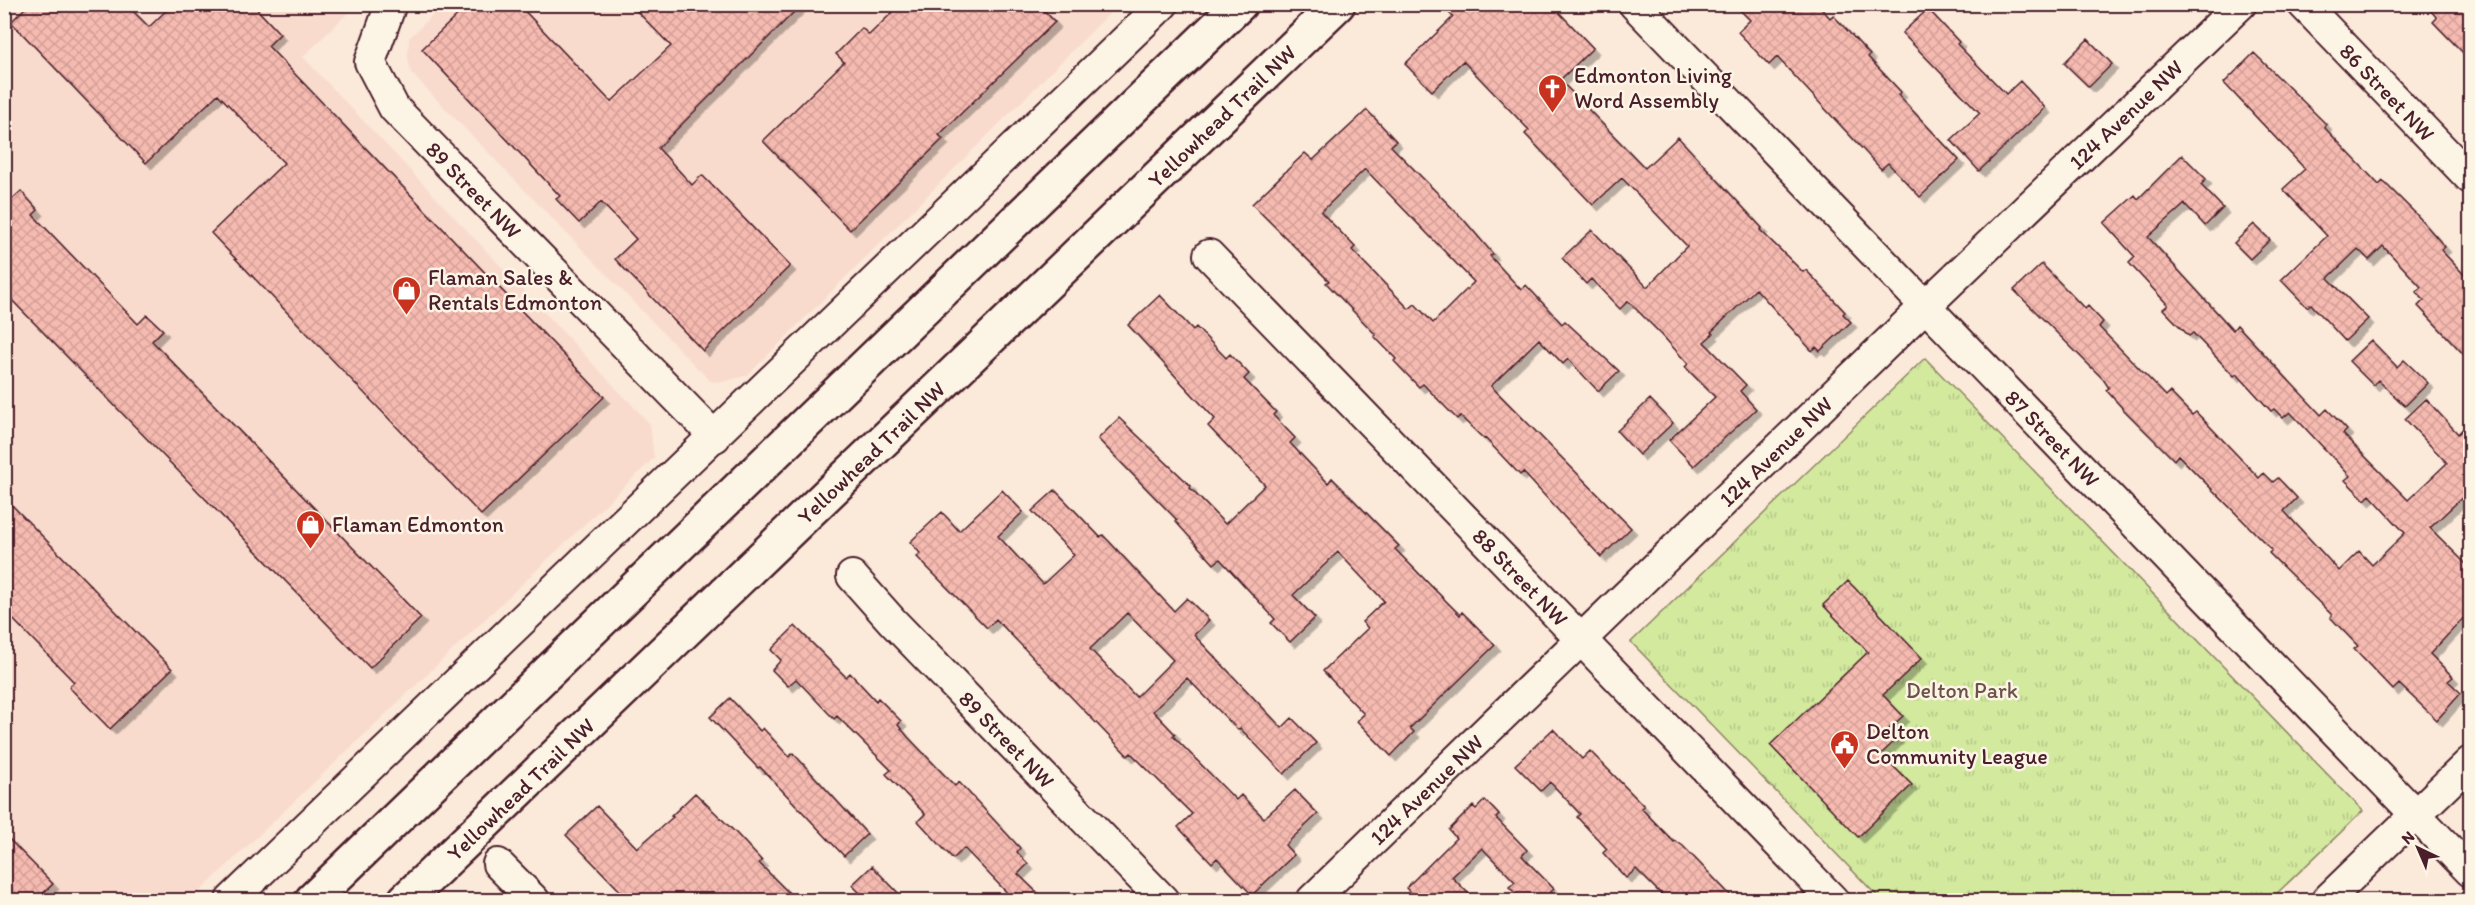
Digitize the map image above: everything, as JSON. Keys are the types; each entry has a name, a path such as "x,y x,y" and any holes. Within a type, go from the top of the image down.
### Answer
{"highway":[{"path":"312,900 1240,4"},
{"name":"Yellowhead Trail NW","path":"405,900 1338,4"}],"street":[{"name":"89 Street NW","path":"392,4 370,62 394,108 715,437"},
{"path":"231,900 1163,4"},
{"name":"87 Street NW","path":"1634,4 2470,871"},
{"name":"124 Avenue NW","path":"1312,900 1926,305 2241,4"},
{"name":"86 Street NW","path":"2303,4 2470,178"},
{"name":"88 Street NW","path":"1209,255 1833,900"},
{"name":"89 Street NW","path":"852,576 892,621 1163,900"},
{"path":"2327,900 2470,762"},
{"path":"498,864 534,900"}],"shaded area":[{"path":"444,4 1118,5 748,375 722,382 710,381 411,73 408,58 409,38"},
{"path":"5,5 356,5 303,57 650,424 654,458 191,900 5,900"}],"green space":[{"name":"Delton Park","path":"1925,358 2363,811 2270,900 1881,900 1631,642"}],"building":[{"name":"Flaman Sales & Rentals Edmonton","path":"29,4 126,4 149,27 173,4 252,4 280,34 268,46 604,397 481,515 211,233 284,163 218,94 146,163 11,22"},
{"path":"469,4 518,4 611,102 671,46 630,4 802,4 658,148 692,185 702,175 790,266 703,351 615,259 636,239 601,202 579,223 556,199 560,196 422,49"},
{"path":"901,4 1038,4 1055,22 939,135 943,139 850,230 763,141 844,62 836,54 862,28 869,35"},
{"path":"1441,4 1551,4 1593,48 1560,80 1645,168 1678,137 1762,228 1760,230 1803,272 1806,270 1845,312 1843,314 1851,322 1820,351 1816,347 1812,351 1756,289 1711,332 1713,334 1704,342 1746,385 1740,391 1756,409 1694,466 1669,440 1715,397 1685,367 1688,364 1662,335 1628,301 1620,309 1591,279 1586,284 1562,258 1592,230 1647,287 1687,246 1622,178 1593,205 1525,134 1529,130 1463,61 1432,91 1405,64 1453,17"},
{"path":"1734,4 1817,4 1830,18 1833,15 1901,92 1898,95 1959,160 1920,197 1888,163 1881,169 1777,57 1769,65 1738,32 1750,20"},
{"path":"2425,4 2470,4 2470,60 2433,22 2437,18"},
{"path":"1928,9 1959,42 1957,44 2006,94 2020,81 2045,108 1979,171 1951,140 1980,113 1902,33"},
{"path":"2088,39 2112,64 2089,87 2064,63"},
{"path":"2254,53 2326,124 2324,127 2379,185 2383,181 2416,214 2445,247 2441,250 2470,281 2470,361 2418,306 2424,300 2416,292 2421,287 2383,246 2369,260 2358,249 2328,278 2368,319 2345,341 2311,304 2307,307 2281,280 2327,236 2283,189 2305,169 2224,83"},
{"path":"1367,110 1396,141 1391,146 1463,219 1493,254 1490,256 1521,290 1526,285 1562,324 1565,321 1619,371 1598,391 1568,359 1563,364 1539,339 1491,386 1631,528 1601,557 1523,472 1520,475 1485,438 1460,416 1457,419 1423,384 1419,387 1394,361 1396,359 1374,336 1376,335 1326,283 1329,281 1252,204 1305,153 1313,160","holes":["1365,169 1474,282 1433,323 1415,304 1409,309 1352,250 1355,247 1321,212"]},
{"path":"2182,155 2206,179 2201,185 2223,208 2205,226 2185,204 2148,237 2233,330 2237,325 2321,415 2327,409 2347,430 2343,434 2408,500 2447,463 2405,419 2426,399 2458,434 2470,421 2470,490 2430,528 2470,568 2470,611 2430,654 2453,677 2448,681 2461,693 2437,720 2399,684 2393,690 2354,649 2358,646 2330,617 2332,615 2269,553 2272,550 2178,455 2174,460 2124,410 2106,390 2109,388 2103,379 2014,290 2042,264 2085,309 2088,306 2103,322 2099,327 2166,396 2170,392 2192,415 2196,412 2259,478 2264,473 2273,482 2278,478 2297,498 2284,511 2339,571 2359,551 2372,565 2405,533 2370,495 2365,500 2345,480 2350,476 2290,412 2283,418 2274,409 2271,411 2237,374 2234,376 2193,333 2189,336 2163,309 2168,305 2129,263 2135,257 2104,223 2135,195 2138,199"},
{"path":"21,191 38,210 33,215 138,324 147,315 163,330 152,341 421,618 370,668 4,292 4,207"},
{"path":"2254,224 2270,240 2250,259 2234,243"},
{"path":"1160,295 1193,330 1196,327 1226,358 1230,354 1249,374 1244,379 1276,412 1273,415 1295,438 1290,443 1328,483 1332,478 1399,546 1395,549 1435,590 1460,615 1462,612 1495,645 1410,728 1414,732 1391,756 1357,721 1364,714 1323,671 1368,628 1362,622 1384,601 1338,552 1293,595 1315,618 1290,642 1271,623 1275,619 1220,559 1214,564 1175,521 1177,520 1098,439 1119,418 1191,486 1190,488 1225,524 1265,485 1208,426 1215,419 1128,325"},
{"path":"2371,340 2397,367 2404,360 2428,383 2405,406 2378,380 2373,385 2349,361"},
{"path":"1650,399 1673,423 1639,455 1617,431"},
{"path":"1002,490 1023,512 998,536 1043,584 1074,555 1032,511 1055,490 1100,537 1103,535 1174,611 1187,598 1209,620 1194,635 1282,728 1292,718 1316,743 1284,774 1187,678 1153,711 1175,734 1173,736 1236,800 1241,795 1264,818 1295,790 1318,814 1285,845 1294,855 1252,895 1217,858 1212,863 1178,827 1192,814 1131,753 1128,756 996,619 987,628 917,557 920,553 910,542 942,512 959,531","holes":["1127,613 1173,660 1136,697 1090,649"]},
{"path":"4,497 172,669 110,729 69,687 74,682 4,610"},
{"name":"Delton Community League","path":"1848,581 1922,658 1883,695 1903,716 1889,729 1898,738 1881,754 1912,785 1858,837 1770,745 1868,652 1823,605"},
{"path":"795,626 846,677 850,673 876,701 878,698 901,721 898,725 908,737 955,786 959,782 1020,848 1017,852 1028,864 1018,874 1045,900 1014,900 964,848 953,859 918,821 925,814 886,774 891,770 837,716 834,719 796,679 788,686 772,670 781,660 771,650"},
{"path":"730,698 760,731 763,728 789,757 793,753 867,834 844,856 710,717"},
{"path":"1553,729 1582,759 1590,751 1644,806 1641,808 1674,842 1683,846 1735,900 1667,900 1636,869 1626,878 1603,853 1607,849 1577,817 1580,814 1550,782 1541,791 1515,765"},
{"path":"695,793 737,834 762,861 759,863 796,900 629,900 566,835 597,806 637,848 673,817 671,816"},
{"path":"1485,800 1499,815 1496,818 1527,850 1522,856 1554,889 1542,900 1522,900 1509,887 1515,882 1482,848 1452,877 1475,900 1418,900 1406,888 1456,838 1449,830 1473,806 1476,809"},
{"path":"4,834 53,884 36,900 4,900"},
{"path":"872,866 905,900 867,900 852,885"}],"place":[{"name":"Edmonton Living Word Assembly","path":"1553,114"},
{"name":"Flaman Sales & Rentals Edmonton","path":"407,316"},
{"name":"Flaman Edmonton","path":"311,550"},
{"name":"Delton Community League","path":"1845,770"}]}
